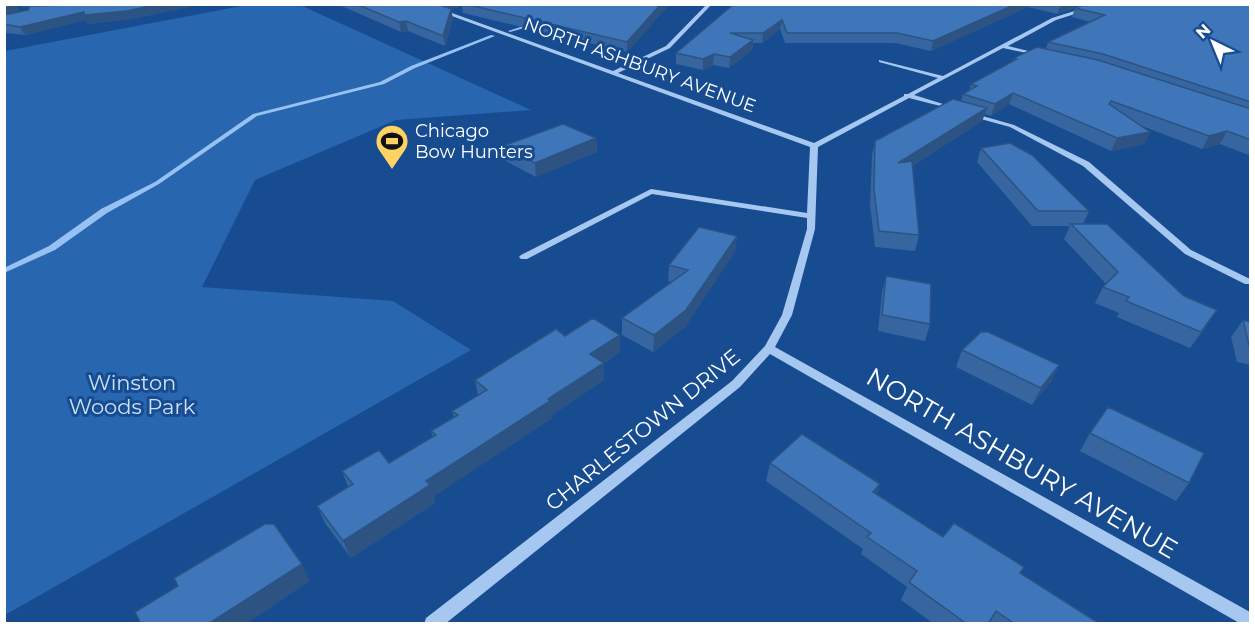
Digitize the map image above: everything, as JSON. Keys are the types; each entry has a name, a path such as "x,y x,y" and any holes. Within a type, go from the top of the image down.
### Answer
{"street":[{"name":"NORTH ASHBURY AVENUE","path":"420,4 814,146"},
{"path":"612,74 668,47 710,4"},
{"path":"814,146 906,95 1054,19 1104,4"},
{"path":"448,14 459,11"},
{"path":"1002,46 1042,56"},
{"path":"881,61 941,77"},
{"path":"906,95 1012,126 1086,164 1188,252 1248,282"},
{"name":"CHARLESTOWN DRIVE","path":"432,624 736,384 755,366 769,348 787,315 811,229 814,146"},
{"path":"524,257 651,190 811,216"},
{"name":"NORTH ASHBURY AVENUE","path":"769,348 1251,620"}],"green space":[{"name":"Winston Woods Park","path":"252,4 300,5 531,110 396,120 255,180 202,287 393,301 471,350 5,615 5,51"}],"building":[{"path":"6,4 17,5 4,8"},
{"path":"159,4 127,11 84,15 84,12 20,27 4,24 4,15 28,10 30,6"},
{"path":"356,4 438,4 451,9 443,36 406,21 399,22"},
{"path":"465,4 661,4 627,42"},
{"path":"734,4 1016,4 933,41 897,33 787,33 782,20 763,33 730,33 753,40 730,57 714,54 703,59 676,53"},
{"path":"1086,4 1251,4 1251,102 1103,54 1048,42 1105,15 1075,8"},
{"path":"1037,47 1098,60 1251,109 1251,140 1227,131 1209,136 1111,101 1109,104 1150,132 1117,138 1013,93 995,104 963,94 977,86 971,84"},
{"path":"953,99 987,108 898,163 912,161 919,235 879,231 874,189 875,141"},
{"path":"563,124 596,138 535,163 503,146"},
{"path":"1010,143 1032,155 1089,211 1038,211 981,148"},
{"path":"1071,224 1107,224 1184,296 1217,310 1201,332 1126,301 1129,297 1103,287 1118,272"},
{"path":"699,227 737,236 686,310 654,335 622,318 688,270 669,265"},
{"path":"886,276 931,284 930,324 882,315"},
{"path":"593,318 620,335 590,354 604,363 548,399 550,401 426,481 430,485 343,541 317,506 353,484 342,471 379,450 389,463 436,435 431,431 458,415 452,411 487,390 475,380 556,329 565,336"},
{"path":"1243,320 1251,322 1251,345 1249,345"},
{"path":"981,332 988,332 1059,365 1041,388 962,350"},
{"path":"1108,407 1204,453 1189,483 1090,433"},
{"path":"802,434 880,484 873,492 943,537 954,523 1024,567 1020,573 1100,624 1015,624 996,611 988,624 967,624 909,582 917,571 867,537 871,533 770,463"},
{"path":"265,524 274,524 302,564 208,624 141,624 135,612 178,586 174,578"}],"waterway":[{"path":"510,31 533,24"},
{"path":"4,271 52,248 104,211 157,183 255,115 382,83 413,67 493,36"}],"place":[{"name":"Chicago Bow Hunters","path":"392,170"}]}
